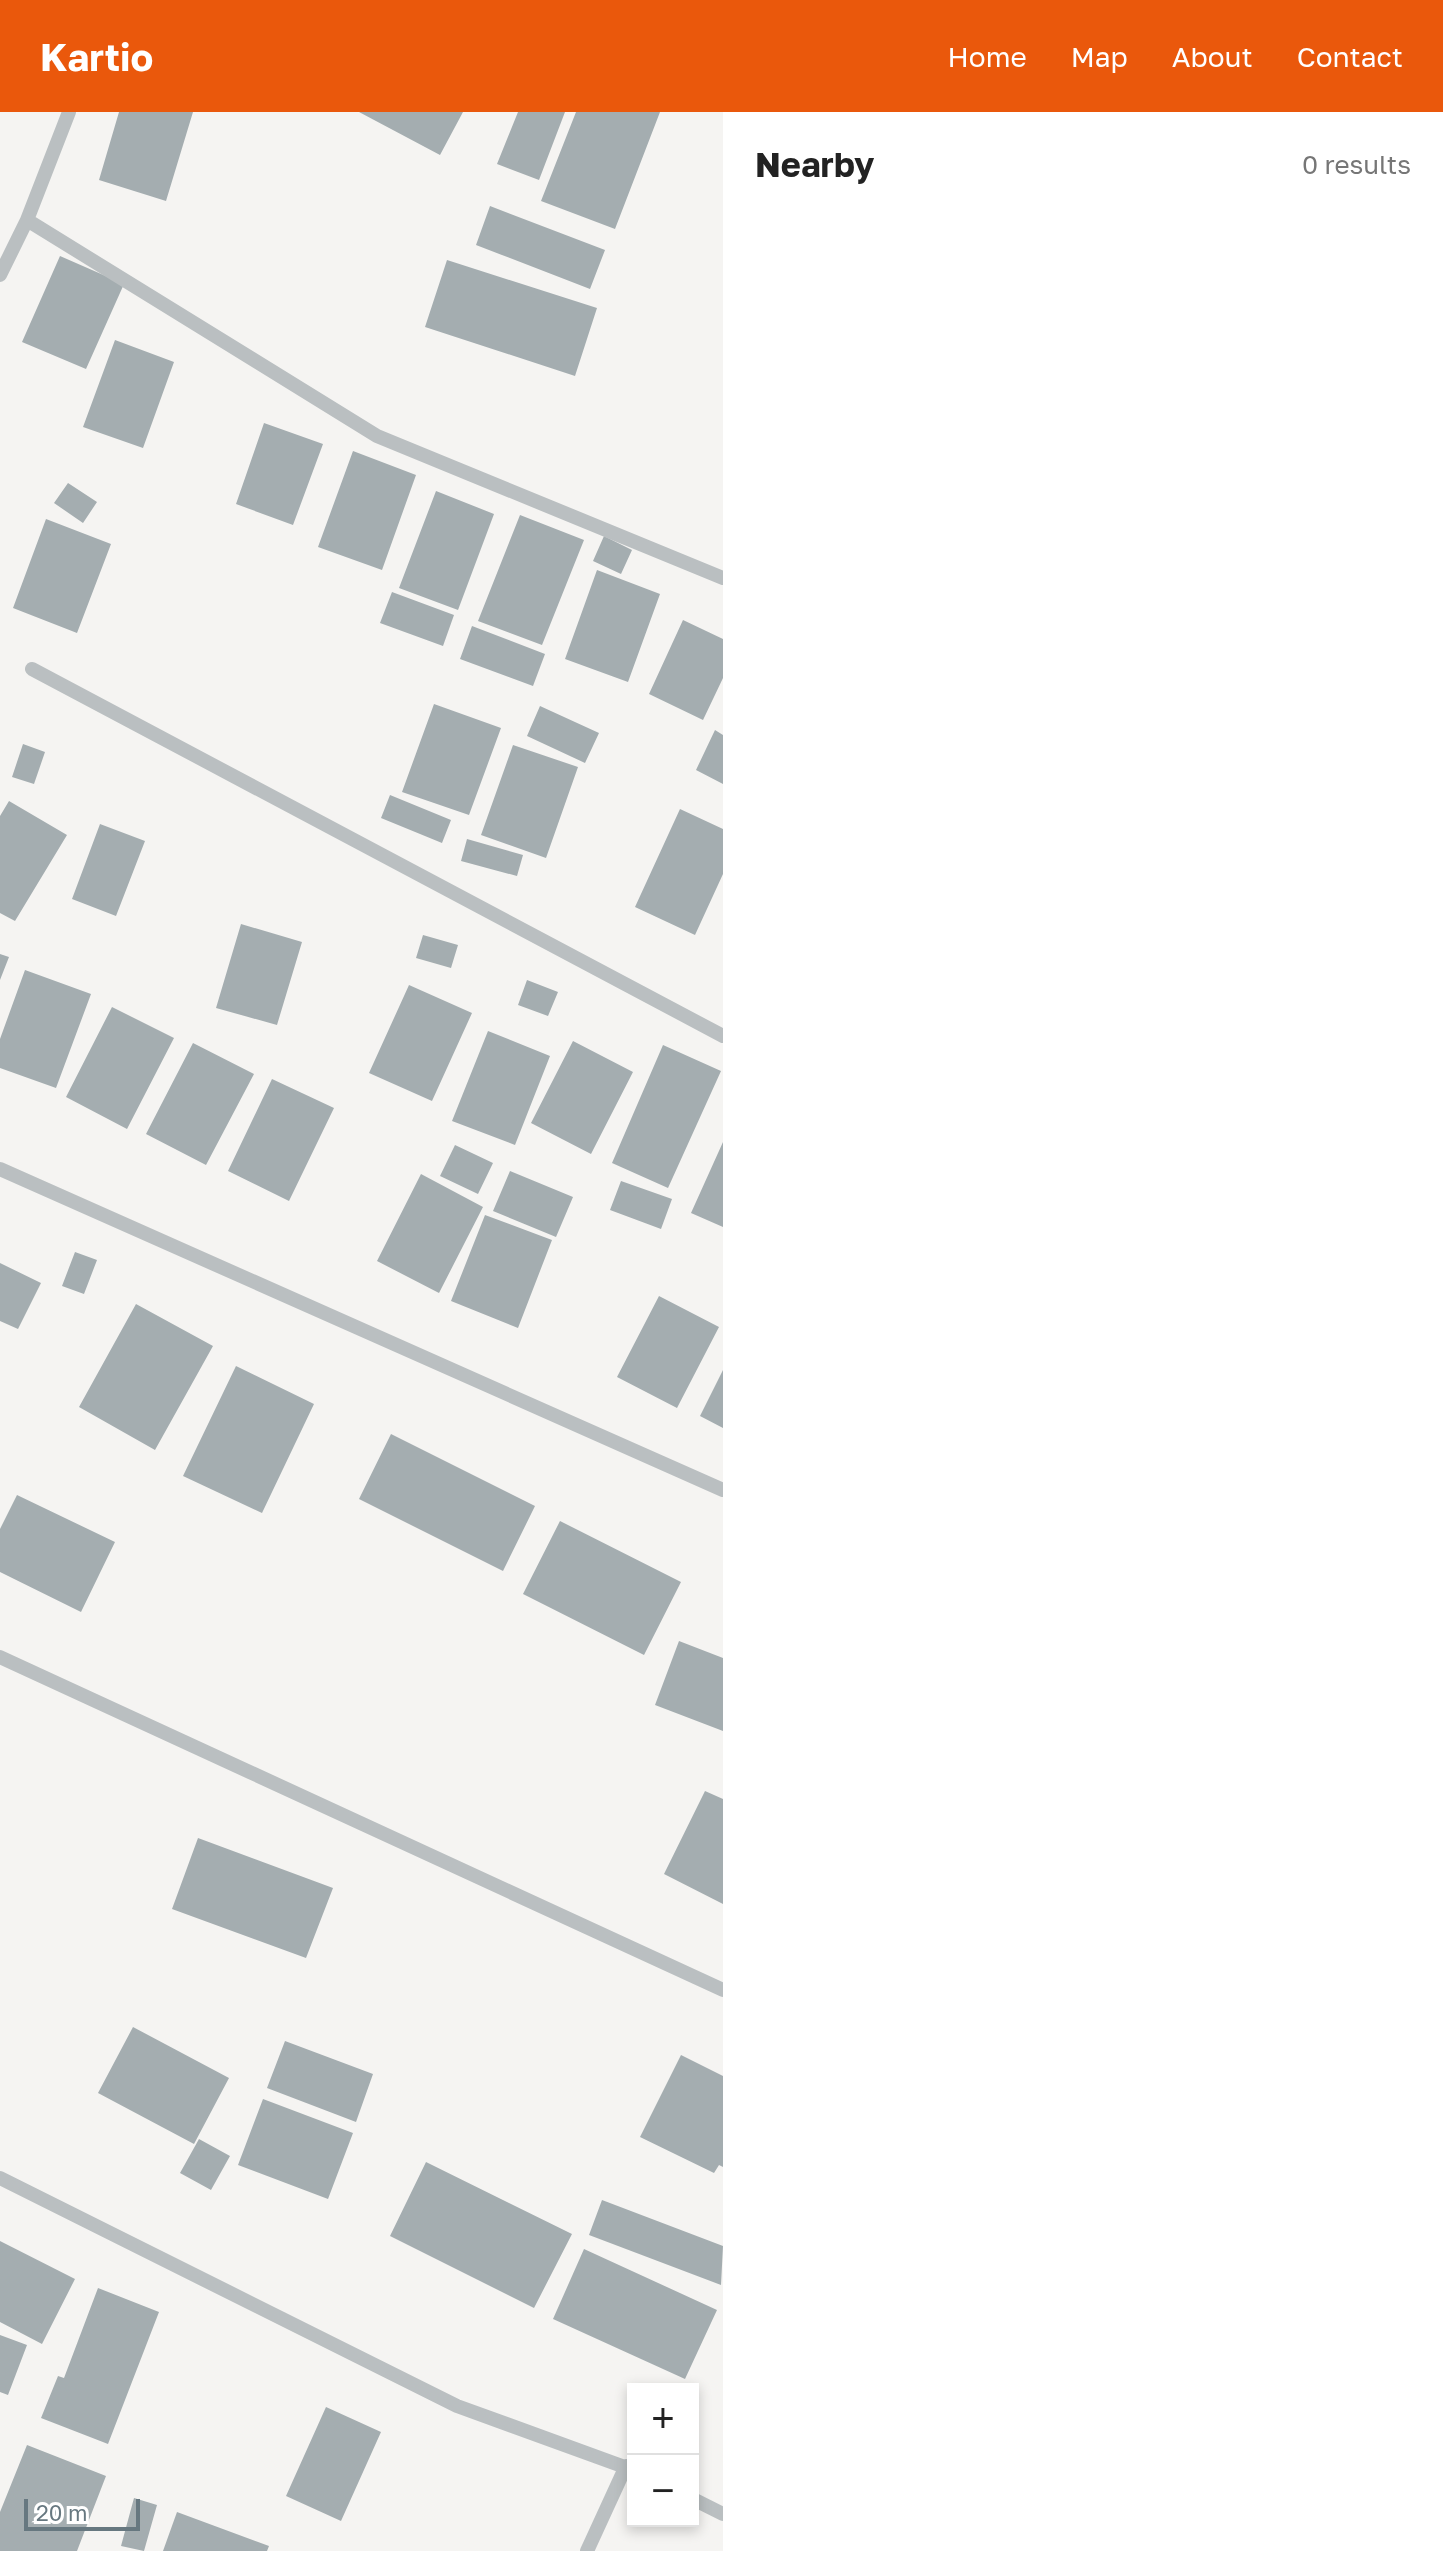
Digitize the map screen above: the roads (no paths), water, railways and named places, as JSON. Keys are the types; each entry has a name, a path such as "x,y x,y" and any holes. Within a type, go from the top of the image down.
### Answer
{"street":[{"path":"0,275 27,220 69,112"},
{"path":"27,220 377,436 723,578"},
{"path":"32,669 723,1036"},
{"path":"0,1169 723,1490"},
{"path":"0,1657 723,1990"},
{"path":"0,2178 457,2406 627,2467"},
{"path":"587,2551 627,2474"},
{"path":"699,2502 723,2514"}]}
